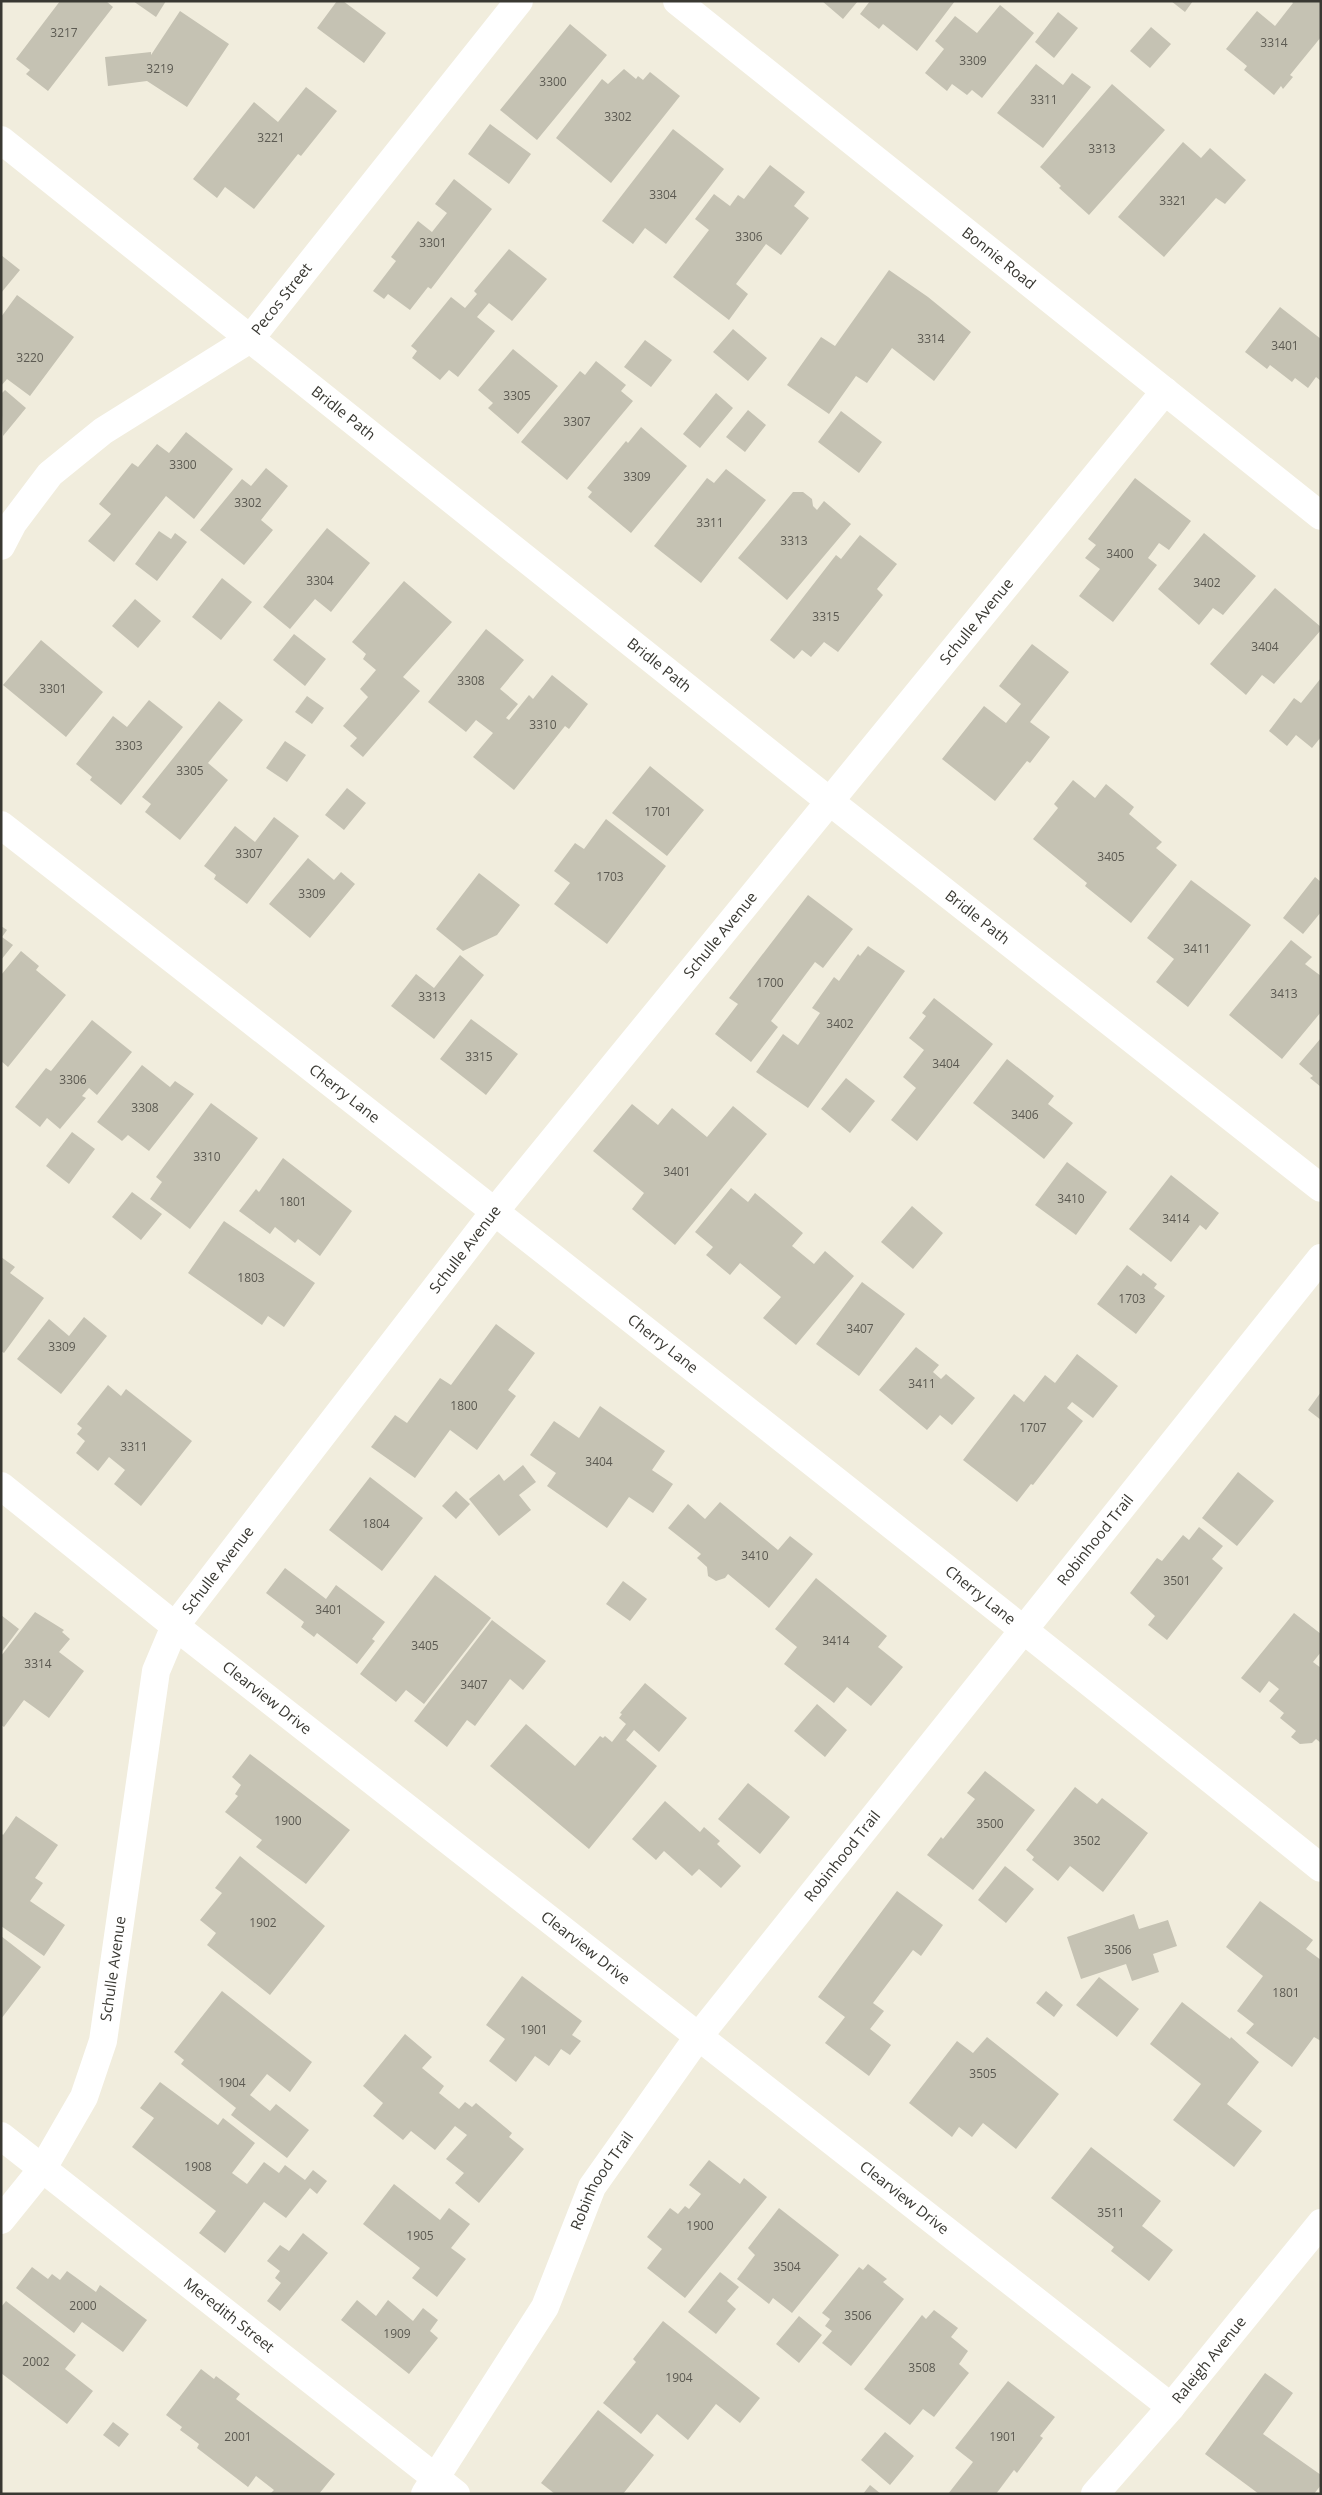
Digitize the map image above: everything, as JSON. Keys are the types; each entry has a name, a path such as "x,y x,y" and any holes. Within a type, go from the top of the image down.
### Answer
{"street":[{"name":"Pecos Street","path":"1,546 13,523 50,474 103,431 250,339 519,1"},
{"name":"Bonnie Road","path":"677,1 1321,516"},
{"name":"Bridle Path","path":"1,140 828,800 1321,1188"},
{"name":"Schulle Avenue","path":"1,2220 43,2168 84,2097 103,2041 156,1671 175,1626 495,1211 828,800 1165,391"},
{"name":"Cherry Lane","path":"1,825 495,1211 1025,1630 1321,1868"},
{"name":"Robinhood Trail","path":"439,2488 545,2306 592,2187 698,2037 1321,1258"},
{"name":"Clearview Drive","path":"1,1486 175,1626 1171,2407"},
{"name":"Meredith Street","path":"1,2136 439,2488"},
{"name":"Raleigh Avenue","path":"1095,2494 1171,2407 1321,2223"}],"building":[{"path":"60,1 106,1 113,7 48,91 26,74 30,70 16,59"},
{"path":"133,1 166,1 156,17"},
{"path":"337,1 343,1 386,33 364,63 317,28"},
{"path":"822,1 858,1 843,19"},
{"path":"870,1 955,1 917,51 883,24 879,29 860,14"},
{"path":"1171,1 1193,1 1185,12"},
{"path":"1291,1 1321,1 1321,37 1290,75 1293,77 1283,89 1281,86 1274,95 1244,70 1247,66 1226,49 1257,11 1275,26 1293,3"},
{"path":"1000,5 1034,33 982,98 972,90 967,95 952,84 947,91 925,73 944,49 935,41 955,16 977,33"},
{"path":"180,11 229,44 187,107 147,81 108,86 105,57 151,52 151,55"},
{"path":"1058,12 1078,28 1054,58 1035,42"},
{"path":"570,24 607,55 537,140 500,110"},
{"path":"1151,27 1171,44 1150,68 1130,51"},
{"path":"1036,64 1063,85 1072,73 1091,87 1043,148 997,113"},
{"path":"624,69 636,79 638,76 643,80 650,72 680,96 611,183 556,138 602,79 608,84"},
{"path":"1112,84 1165,130 1089,215 1059,188 1061,186 1040,167"},
{"path":"306,87 337,111 301,156 298,154 254,209 225,187 217,198 193,179 254,102 278,122"},
{"path":"490,124 531,154 509,184 468,154"},
{"path":"673,129 724,169 666,244 645,228 633,244 602,221"},
{"path":"1183,142 1201,158 1210,148 1246,180 1225,204 1216,198 1164,257 1118,217"},
{"path":"770,165 805,192 794,206 809,218 781,255 766,244 736,284 748,294 729,320 673,277 709,230 695,219 714,194 730,206 738,195 744,199"},
{"path":"454,179 492,209 431,289 428,287 410,310 388,294 384,299 373,291 396,261 391,257 418,221 432,232 447,213 435,204"},
{"path":"509,249 547,279 512,321 489,303 477,317 495,331 458,377 449,370 440,380 412,358 417,351 411,346 451,297 465,308 477,294 474,291"},
{"path":"1,255 20,270 1,293"},
{"path":"889,270 928,297 971,332 934,381 892,348 867,383 856,376 829,414 787,385 821,337 835,346"},
{"path":"17,295 74,337 30,396 7,379 1,386 1,317"},
{"path":"1280,307 1321,339 1321,381 1316,377 1308,388 1295,378 1292,382 1270,365 1267,369 1245,352"},
{"path":"733,329 767,358 748,381 713,352"},
{"path":"645,340 672,360 651,387 624,367"},
{"path":"513,349 558,386 518,434 488,408 493,403 478,390"},
{"path":"596,361 626,385 621,391 633,401 567,480 521,442 580,371 585,375"},
{"path":"5,390 26,408 3,436 1,394"},
{"path":"716,393 733,408 700,448 683,434"},
{"path":"748,410 766,425 745,452 726,437"},
{"path":"841,411 882,442 859,473 818,442"},
{"path":"641,427 687,466 631,533 588,497 592,492 587,488 626,441 628,443"},
{"path":"186,432 233,469 194,519 166,496 114,562 88,541 111,514 99,504 132,463 138,467 157,444 169,453"},
{"path":"266,468 288,486 261,520 273,530 244,565 200,530 242,479 251,486"},
{"path":"726,469 766,500 701,583 654,546 707,478 714,483"},
{"path":"1135,478 1191,521 1169,550 1159,543 1148,558 1157,565 1113,622 1079,596 1100,569 1085,558 1096,545 1088,539"},
{"path":"793,492 803,492 812,499 813,506 817,510 824,501 851,524 787,600 738,558"},
{"path":"327,528 370,563 331,612 315,599 290,629 263,607"},
{"path":"159,531 171,539 175,533 187,542 157,581 135,564"},
{"path":"1204,533 1256,576 1223,615 1213,608 1199,625 1158,589"},
{"path":"860,535 897,564 877,589 883,595 838,652 824,642 811,657 802,650 794,659 770,640 836,555 841,559"},
{"path":"222,578 252,602 221,640 192,617"},
{"path":"404,581 452,622 403,677 420,691 363,757 350,746 357,738 343,726 368,697 360,689 376,670 363,659 366,654 352,642"},
{"path":"1275,588 1321,627 1321,630 1274,684 1262,675 1246,695 1210,664"},
{"path":"135,599 161,621 138,648 112,626"},
{"path":"486,629 524,660 500,689 518,704 506,718 509,720 529,695 533,699 552,675 588,704 569,729 565,726 514,790 473,757 493,733 476,720 466,732 428,702"},
{"path":"294,634 326,659 305,686 273,660"},
{"path":"41,640 103,692 66,737 3,685"},
{"path":"1032,644 1069,672 1030,722 1050,737 1030,763 1027,761 995,801 942,759 984,706 1006,723 1021,704 999,686"},
{"path":"1321,678 1321,737 1312,748 1296,735 1287,746 1269,731 1294,698 1301,703"},
{"path":"307,696 324,708 312,724 295,712"},
{"path":"149,700 183,727 121,805 90,780 92,777 76,764 113,716 127,727"},
{"path":"219,701 243,720 208,763 228,780 180,840 145,812 151,804 142,797"},
{"path":"285,741 306,755 287,782 266,768"},
{"path":"650,766 704,810 667,856 612,813"},
{"path":"1073,780 1095,798 1106,784 1134,807 1129,814 1162,842 1156,848 1177,865 1131,923 1085,886 1087,883 1033,839 1058,808 1054,804"},
{"path":"347,788 366,803 344,830 325,815"},
{"path":"274,817 299,836 247,904 214,879 216,875 204,866 235,826 255,842"},
{"path":"606,819 666,866 607,944 554,904 570,883 554,871 575,843 584,849"},
{"path":"308,858 334,880 341,872 355,884 310,938 269,904"},
{"path":"479,873 520,905 497,935 463,951 436,929"},
{"path":"1315,877 1321,882 1321,912 1303,934 1283,918"},
{"path":"1191,880 1251,925 1188,1007 1156,982 1174,959 1147,938"},
{"path":"808,895 853,929 823,968 815,962 771,1021 778,1027 751,1062 715,1034 738,1004 729,998"},
{"path":"1,926 7,930 2,937 13,945 1,960"},
{"path":"1291,940 1312,957 1305,964 1321,976 1321,1012 1282,1059 1229,1015"},
{"path":"868,946 905,971 808,1108 756,1072 783,1034 798,1045 820,1013 812,1008 834,977 839,981 858,954 860,956"},
{"path":"21,951 39,966 36,970 66,995 8,1067 1,1061 1,975"},
{"path":"460,955 484,975 434,1039 391,1006 416,974 434,988"},
{"path":"934,998 993,1044 917,1141 891,1120 916,1088 903,1077 924,1050 909,1038 926,1016 922,1013"},
{"path":"471,1019 518,1054 486,1095 440,1059"},
{"path":"92,1020 132,1052 97,1095 89,1088 82,1096 86,1098 60,1129 47,1118 40,1127 15,1107 46,1068 51,1071"},
{"path":"1321,1038 1321,1087 1310,1078 1313,1076 1299,1064"},
{"path":"1007,1059 1054,1096 1048,1104 1073,1123 1044,1159 973,1103"},
{"path":"142,1065 170,1087 175,1081 194,1094 149,1151 128,1135 122,1141 97,1122"},
{"path":"846,1078 875,1101 850,1133 821,1109"},
{"path":"211,1103 258,1138 190,1229 150,1199 162,1182 156,1177"},
{"path":"632,1104 658,1125 672,1108 707,1137 733,1106 767,1134 675,1245 632,1209 644,1193 593,1151"},
{"path":"72,1132 95,1149 69,1184 46,1166"},
{"path":"283,1158 352,1211 320,1256 298,1239 295,1243 275,1227 270,1234 239,1211 256,1189 259,1192"},
{"path":"1067,1162 1107,1192 1076,1235 1035,1205"},
{"path":"1171,1175 1219,1213 1206,1230 1200,1225 1171,1262 1129,1229"},
{"path":"731,1188 748,1202 755,1193 803,1233 792,1246 814,1264 825,1251 854,1276 796,1345 763,1318 781,1297 740,1263 730,1275 706,1255 713,1247 695,1232"},
{"path":"132,1192 162,1214 141,1240 112,1217"},
{"path":"912,1206 943,1233 913,1269 881,1242"},
{"path":"224,1221 315,1283 284,1327 268,1316 262,1325 188,1273"},
{"path":"1,1257 15,1267 10,1273 44,1298 4,1353 1,1351"},
{"path":"1127,1265 1141,1276 1143,1273 1157,1284 1154,1288 1165,1296 1136,1334 1097,1304"},
{"path":"862,1282 905,1314 859,1376 816,1344"},
{"path":"84,1317 107,1336 61,1394 17,1359 49,1319 69,1336"},
{"path":"496,1324 535,1353 508,1390 516,1396 477,1450 450,1430 415,1478 371,1447 395,1415 407,1423 440,1378 451,1385"},
{"path":"916,1347 939,1365 933,1372 941,1379 946,1374 975,1398 952,1425 940,1415 927,1430 879,1390"},
{"path":"1077,1354 1118,1386 1093,1418 1072,1402 1067,1408 1083,1421 1033,1485 1031,1484 1017,1502 963,1460 1014,1394 1024,1402 1045,1375 1055,1383"},
{"path":"108,1385 121,1396 126,1389 192,1441 141,1506 114,1484 125,1470 109,1457 98,1471 76,1453 85,1441 77,1434 82,1428 77,1424"},
{"path":"1321,1392 1321,1420 1308,1410"},
{"path":"600,1406 665,1451 652,1470 673,1484 653,1513 629,1497 607,1528 547,1486 556,1473 530,1455 554,1421 579,1438"},
{"path":"523,1465 536,1482 519,1495 531,1510 499,1536 469,1499 499,1474 504,1481"},
{"path":"1238,1472 1274,1501 1237,1546 1202,1518"},
{"path":"370,1477 423,1518 382,1571 329,1530"},
{"path":"456,1491 470,1504 456,1519 442,1506"},
{"path":"720,1502 778,1550 790,1536 813,1554 769,1608 728,1574 725,1578 716,1581 708,1576 707,1567 697,1558 701,1554 668,1528 688,1504 705,1519"},
{"path":"1199,1527 1223,1546 1212,1559 1223,1568 1167,1640 1148,1625 1155,1616 1130,1593 1157,1558 1162,1561 1183,1535 1189,1540"},
{"path":"285,1568 326,1599 336,1585 385,1622 372,1639 375,1641 357,1664 317,1633 314,1637 301,1627 304,1622 266,1593"},
{"path":"435,1575 491,1618 424,1704 406,1690 396,1702 360,1674"},
{"path":"816,1578 887,1636 878,1647 903,1667 871,1706 847,1687 834,1703 784,1664 797,1647 775,1629"},
{"path":"623,1581 647,1599 630,1621 606,1604"},
{"path":"35,1612 64,1630 62,1632 70,1639 59,1652 84,1671 49,1718 24,1700 4,1727 1,1725 1,1656"},
{"path":"1294,1613 1321,1634 1321,1652 1313,1662 1321,1668 1321,1743 1316,1739 1312,1743 1300,1744 1291,1737 1296,1731 1280,1718 1284,1713 1269,1701 1279,1689 1269,1681 1260,1693 1241,1678"},
{"path":"1,1615 19,1629 1,1653"},
{"path":"492,1620 546,1661 523,1690 510,1679 475,1726 467,1720 447,1747 414,1721"},
{"path":"645,1683 687,1718 659,1752 634,1730 626,1740 657,1766 589,1849 490,1766 526,1724 575,1766 600,1736 603,1738 605,1736 612,1742 626,1724 619,1718 622,1714 620,1713"},
{"path":"817,1704 847,1730 825,1757 794,1731"},
{"path":"250,1754 350,1830 306,1884 256,1847 262,1840 225,1812 238,1796 235,1794 241,1785 232,1777"},
{"path":"985,1771 1035,1810 973,1890 927,1855 941,1837 943,1839 975,1799 967,1793"},
{"path":"748,1783 790,1817 760,1854 718,1819"},
{"path":"1075,1787 1097,1804 1102,1798 1148,1833 1103,1892 1070,1866 1058,1881 1032,1860 1034,1857 1026,1850"},
{"path":"665,1801 700,1832 704,1827 720,1841 717,1844 741,1866 721,1888 699,1869 692,1876 664,1851 656,1860 632,1839"},
{"path":"16,1816 58,1845 35,1878 43,1883 30,1901 65,1925 44,1956 1,1926 1,1833 3,1835"},
{"path":"240,1856 325,1926 270,1995 207,1945 216,1933 200,1920 222,1893 215,1888"},
{"path":"1005,1866 1034,1889 1006,1923 978,1900"},
{"path":"897,1891 943,1925 921,1956 913,1950 873,2003 884,2011 870,2029 891,2045 869,2076 825,2043 845,2017 818,1997"},
{"path":"1260,1901 1313,1940 1306,1949 1321,1960 1321,2041 1314,2037 1292,2067 1246,2033 1254,2024 1237,2011 1263,1976 1226,1947"},
{"path":"1134,1914 1139,1929 1168,1920 1177,1946 1153,1954 1159,1972 1132,1981 1126,1964 1081,1979 1067,1937"},
{"path":"1,1936 41,1967 1,2019"},
{"path":"522,1976 582,2021 572,2035 581,2041 570,2055 561,2049 549,2066 535,2056 516,2082 489,2061 505,2039 486,2025"},
{"path":"1099,1977 1139,2009 1117,2037 1076,2005"},
{"path":"222,1991 312,2062 290,2092 267,2074 250,2095 270,2111 276,2104 309,2130 287,2158 231,2115 236,2108 181,2064 184,2060 174,2052"},
{"path":"1046,1991 1063,2005 1054,2017 1036,2003"},
{"path":"1182,2002 1230,2039 1231,2037 1259,2062 1227,2104 1262,2131 1234,2167 1173,2120 1201,2084 1150,2044"},
{"path":"405,2034 432,2057 422,2068 444,2086 439,2093 459,2109 465,2102 472,2107 476,2103 512,2133 509,2137 524,2149 479,2203 455,2183 464,2173 446,2159 467,2135 455,2126 435,2150 411,2131 403,2140 373,2116 383,2103 363,2086"},
{"path":"987,2037 1059,2094 1016,2149 983,2123 972,2137 959,2127 952,2137 909,2103 957,2041 973,2053"},
{"path":"160,2082 218,2125 223,2118 255,2143 232,2173 247,2184 264,2162 279,2173 285,2165 305,2180 313,2170 327,2181 317,2194 310,2188 286,2218 264,2202 225,2253 199,2233 216,2211 132,2147 154,2118 140,2108"},
{"path":"1091,2147 1161,2201 1142,2226 1173,2250 1149,2281 1111,2251 1114,2247 1051,2198"},
{"path":"709,2160 740,2184 744,2178 767,2197 685,2298 647,2268 662,2249 647,2237 670,2208 678,2214 685,2206 689,2209 701,2194 689,2185"},
{"path":"394,2184 440,2220 449,2208 470,2224 451,2248 466,2259 437,2297 412,2278 420,2268 363,2224"},
{"path":"779,2208 839,2255 792,2313 773,2298 769,2304 737,2279 755,2255 748,2248"},
{"path":"303,2233 328,2253 280,2311 267,2301 281,2283 275,2278 280,2271 267,2261 280,2245 289,2251"},
{"path":"868,2264 887,2279 883,2282 904,2299 851,2366 822,2343 832,2331 825,2326 830,2319 822,2313 859,2267 863,2270"},
{"path":"32,2267 48,2279 52,2274 60,2280 67,2271 96,2292 100,2285 147,2320 123,2352 82,2322 74,2333 16,2288"},
{"path":"720,2272 739,2287 727,2301 736,2309 716,2334 688,2312"},
{"path":"357,2300 376,2316 388,2300 413,2321 423,2308 438,2320 430,2331 438,2338 409,2374 341,2320"},
{"path":"6,2301 76,2355 65,2369 93,2391 67,2424 1,2373 1,2307"},
{"path":"934,2310 958,2328 951,2337 968,2351 959,2364 969,2373 934,2417 923,2409 910,2425 864,2389 922,2315 926,2319"},
{"path":"799,2316 822,2335 799,2363 776,2344"},
{"path":"663,2321 760,2398 740,2423 716,2404 688,2440 657,2414 641,2434 603,2403 636,2362 633,2359"},
{"path":"201,2369 214,2379 216,2376 240,2394 236,2399 335,2474 319,2494 270,2494 274,2490 256,2476 248,2487 197,2448 199,2444 180,2430 182,2427 166,2415"},
{"path":"1265,2373 1293,2393 1263,2434 1321,2475 1321,2485 1314,2494 1259,2494 1205,2454"},
{"path":"1008,2381 1055,2417 1040,2436 1043,2438 1017,2473 1014,2470 996,2494 948,2494 973,2462 955,2448"},
{"path":"598,2410 654,2455 623,2494 555,2494 541,2483"},
{"path":"113,2422 129,2434 119,2447 103,2435"},
{"path":"885,2432 914,2456 890,2485 861,2460"},
{"path":"870,2485 881,2494 863,2494"}]}
